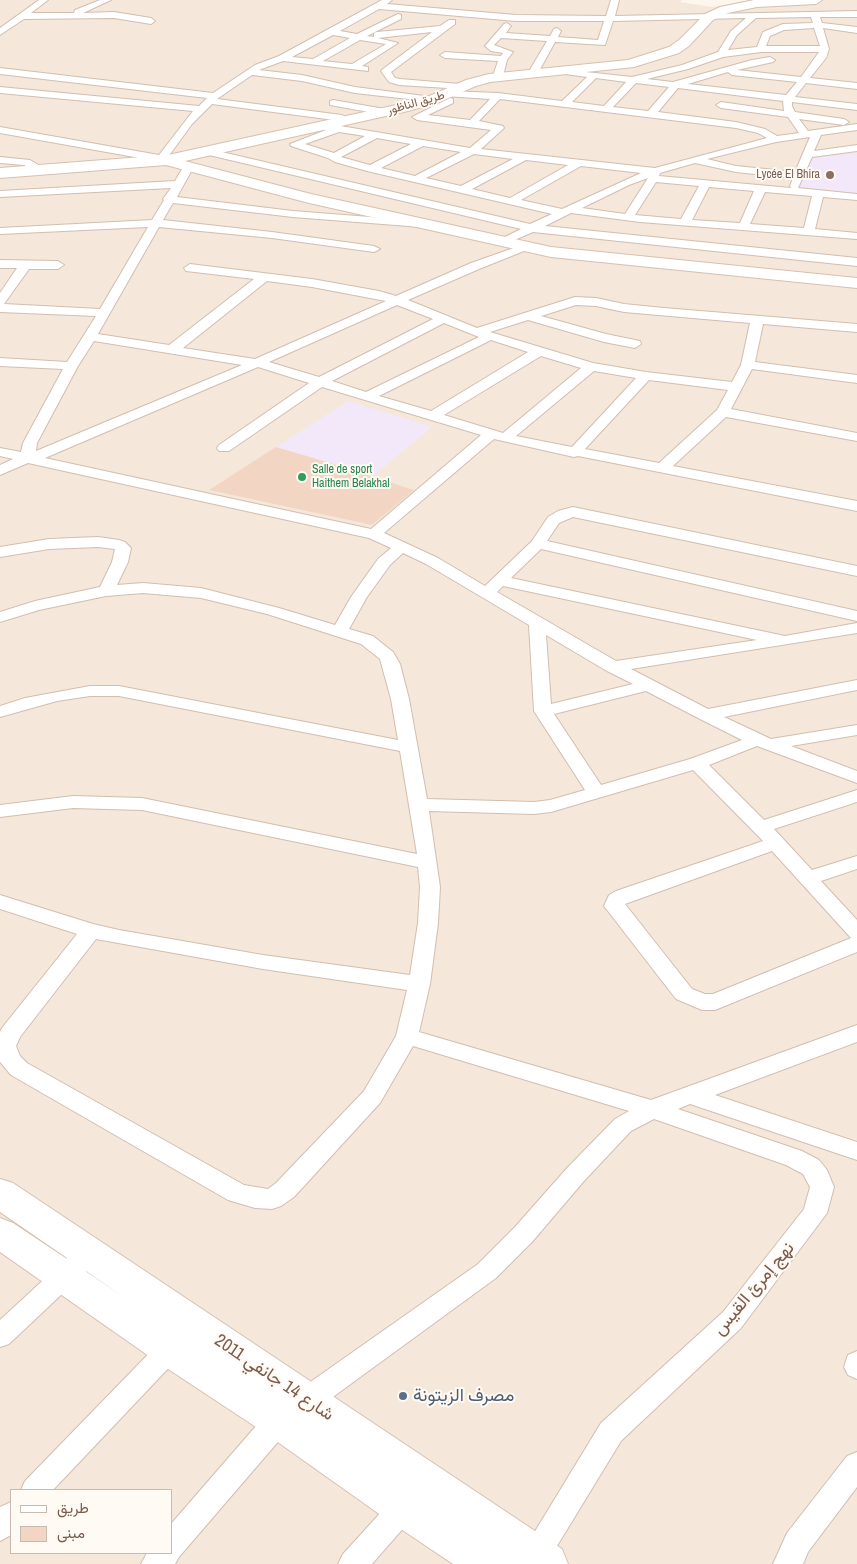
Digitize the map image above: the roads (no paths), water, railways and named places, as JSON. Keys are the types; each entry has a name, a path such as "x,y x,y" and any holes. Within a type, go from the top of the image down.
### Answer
{"street":[{"path":"0,32 44,0"},
{"path":"67,17 107,0"},
{"path":"165,160 188,122 213,99 250,72 332,32 388,0"},
{"path":"500,35 603,43 615,0"},
{"name":"طريق الناظور","path":"0,173 165,160 330,127 352,119 432,100 456,92 480,80 498,76 617,66 667,53 684,43 709,17 724,10 749,4 816,0"},
{"path":"442,12 452,2"},
{"path":"379,6 516,18 565,19 657,15 709,17 857,14"},
{"path":"366,13 507,26"},
{"path":"805,134 788,111 788,99 804,81 821,58 825,49 815,15"},
{"path":"23,16 114,16 151,21"},
{"path":"721,54 734,33 754,16"},
{"path":"312,63 398,17"},
{"path":"498,76 503,59 509,52 489,46 516,18"},
{"path":"533,72 565,19"},
{"path":"282,58 386,71 452,22"},
{"path":"362,35 442,29"},
{"path":"761,49 766,34 776,29 857,30"},
{"path":"819,29 844,38"},
{"path":"607,108 634,80 690,65 721,54 799,42 819,29"},
{"path":"332,32 362,35 395,43 354,67"},
{"path":"799,42 825,49"},
{"path":"444,55 503,59"},
{"path":"651,114 676,84 763,60 821,58"},
{"path":"763,60 782,67 810,71"},
{"path":"722,70 857,86"},
{"path":"0,71 352,119"},
{"path":"386,71 392,80 456,92 565,103 746,126 781,138 799,140 809,150 857,148"},
{"path":"561,71 857,107"},
{"path":"250,72 302,78 355,90 432,100"},
{"path":"565,103 594,75"},
{"path":"0,90 201,109"},
{"path":"706,121 732,91"},
{"path":"417,179 472,151 499,127 418,117 456,92"},
{"path":"472,123 498,96"},
{"path":"334,103 385,112"},
{"path":"721,105 857,126"},
{"path":"503,242 625,183 696,160 781,138 857,126"},
{"path":"857,197 706,183 579,162 472,151 373,136 330,127 295,144 371,169 567,211 857,236"},
{"path":"0,130 165,160 380,215 525,247 574,255 857,283"},
{"path":"793,191 817,132"},
{"path":"334,156 373,136"},
{"path":"371,169 422,143"},
{"path":"209,152 405,200 531,228 857,262"},
{"path":"462,190 524,157"},
{"path":"0,160 26,162 42,170"},
{"path":"696,160 736,169 799,176"},
{"path":"512,200 579,162"},
{"path":"28,457 30,443 71,366 90,337 168,199 189,166"},
{"path":"629,216 654,175"},
{"path":"380,215 434,183"},
{"path":"685,222 706,183"},
{"path":"0,194 177,184"},
{"path":"728,249 761,188"},
{"path":"809,232 818,193"},
{"path":"168,199 293,214 425,224"},
{"path":"272,235 293,214"},
{"path":"0,231 156,223 272,235 374,249"},
{"path":"0,471 28,457 46,453 257,363 476,266 525,247"},
{"path":"0,264 58,266"},
{"path":"0,302 25,265"},
{"path":"190,268 345,289 398,301 483,334 591,367 736,387"},
{"path":"174,348 265,277"},
{"path":"366,397 483,334 566,303 587,301 624,308 857,328"},
{"path":"0,308 103,313"},
{"path":"527,316 604,338 635,344"},
{"path":"224,448 320,382 443,319"},
{"path":"664,467 723,412 748,365 757,320"},
{"path":"90,337 174,348 257,363 498,436 574,453 664,467 857,506"},
{"path":"432,417 539,351"},
{"path":"0,362 71,366"},
{"path":"748,365 857,379"},
{"path":"374,534 498,436 591,367"},
{"path":"574,453 646,376"},
{"path":"723,412 857,437"},
{"path":"0,452 374,534 402,546 613,666 706,715 764,742 857,777"},
{"path":"487,593 538,544 553,520 563,514 573,512 857,571"},
{"path":"0,552 49,544 98,542 119,545 124,550 106,591"},
{"path":"538,544 857,616"},
{"path":"340,630 384,562 402,546"},
{"path":"501,581 785,641"},
{"path":"0,617 34,606 106,591 143,588 201,593 340,630 367,640 387,656 400,699 428,863 430,887 428,922 419,984 407,1036 372,1097 285,1190 272,1198 255,1198 237,1193 19,1069 10,1060 5,1046 10,1034 91,931"},
{"path":"537,623 543,711 597,793"},
{"path":"613,666 785,641 857,628"},
{"path":"706,715 857,684"},
{"path":"543,711 650,685"},
{"path":"0,712 57,696 90,690 119,691 407,747"},
{"path":"418,804 534,808 551,806 764,742 857,730"},
{"path":"697,763 776,842 857,933"},
{"path":"761,827 857,796"},
{"path":"0,811 73,802 142,804 428,863"},
{"path":"776,842 623,896 616,900 614,906 684,994 702,1002 715,1002 857,944"},
{"path":"808,878 857,862"},
{"path":"0,902 91,931 263,962 419,984"},
{"path":"172,1545 293,1410 487,1271 523,1235 576,1174 623,1125 652,1109 857,1033"},
{"path":"407,1036 652,1109"},
{"path":"689,1095 857,1151"},
{"name":"نهج إمرئ القيس","path":"541,1560 611,1432 732,1320 815,1213 818,1204 822,1186 819,1177 811,1168 794,1158 652,1109"},
{"name":"شارع 14 جانفي 2011","path":"0,1193 76,1265 170,1349 293,1410 404,1507 490,1564"},
{"name":"شارع 14 جانفي 2011","path":"0,1233 76,1265 293,1410 541,1560"},
{"path":"0,1336 76,1265"},
{"path":"36,1489 170,1349"},
{"path":"788,1564 797,1543 857,1465"},
{"path":"353,1564 404,1507"},
{"path":"0,1527 10,1516"},
{"path":"156,1564 165,1554"}],"place":[{"name":"Lycée El Bhira","path":"830,175"},
{"name":"Salle de sport Haithem Belakhal","path":"302,477"},
{"name":"مصرف الزيتونة","path":"403,1396"}]}
